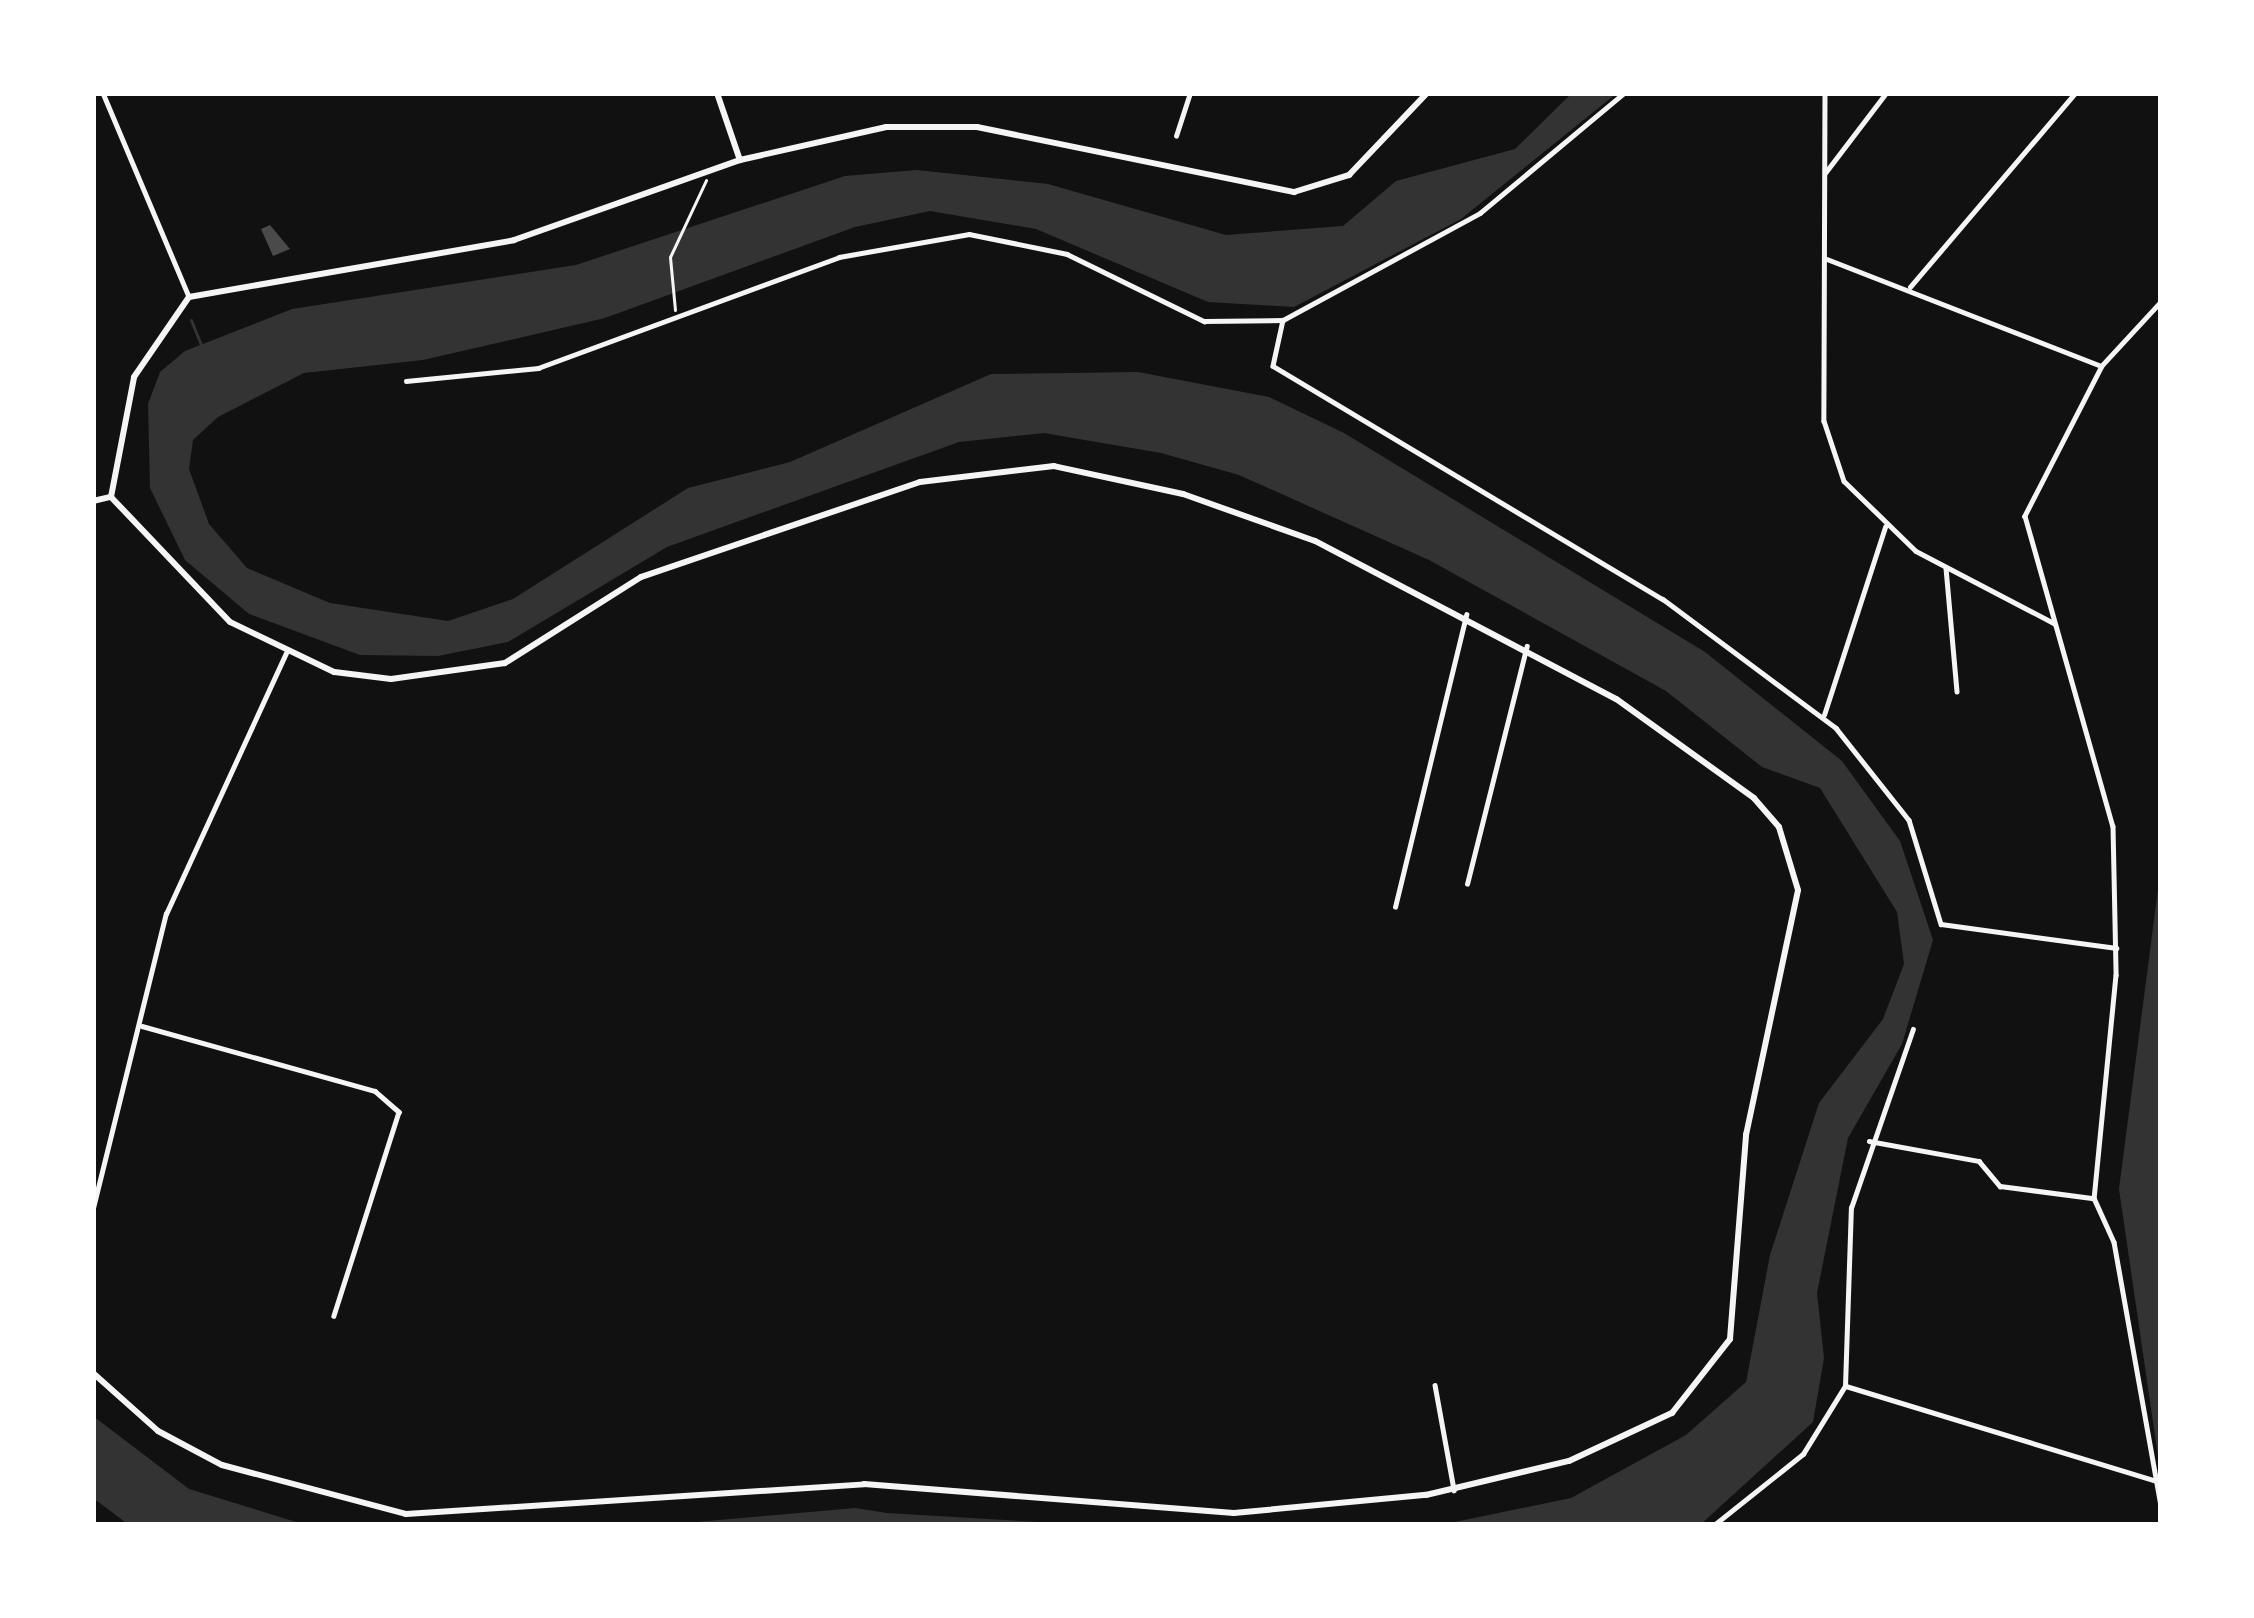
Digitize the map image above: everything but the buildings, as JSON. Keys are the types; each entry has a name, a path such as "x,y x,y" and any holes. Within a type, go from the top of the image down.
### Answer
{"street":[{"path":"104,93 188,297"},
{"path":"717,93 740,160"},
{"path":"1176,136 1190,93"},
{"path":"111,496 134,377 188,297 514,240 740,160 886,127 977,127 1294,192 1360,167 1427,93"},
{"path":"406,381 466,383 678,324 839,256 969,234 1030,240 1204,322 1283,320 1480,213 1624,93"},
{"path":"1825,93 1824,421 1844,481 1886,527 1946,568 2056,624"},
{"path":"1825,173 1886,93"},
{"path":"1910,287 2075,93"},
{"path":"1827,259 1910,287 2102,366"},
{"path":"2161,302 2102,366 2025,517 2113,826 2117,948 2094,1198 2114,1242 2161,1507"},
{"path":"1283,320 1273,367 1663,599 1823,718 1909,820 1941,924 2117,948"},
{"path":"93,1373 158,1431 222,1465 406,1514 864,1484 1216,1513 1454,1490 1625,1439 1718,1367 1736,1304 1746,1135 1798,890 1779,827 1754,798 1527,646 1240,510 1054,466 1012,467 920,482 641,578 479,672 391,679 286,652 189,588 145,521 111,496"},
{"path":"93,501 111,496"},
{"path":"1823,718 1886,527"},
{"path":"1946,568 1957,692"},
{"path":"1395,907 1466,615"},
{"path":"1467,884 1527,646"},
{"path":"93,1208 142,1026 166,914 286,652"},
{"path":"142,1026 375,1091 399,1112 334,1316"},
{"path":"1714,1525 1803,1454 1845,1386 1851,1208 1870,1141 1912,1029"},
{"path":"1870,1141 1979,1161 2000,1186 2094,1198"},
{"path":"1435,1385 1454,1490"},
{"path":"1845,1386 2156,1481"}],"path":[{"path":"678,324 670,257 680,218 714,169"}],"shaded area":[{"path":"1572,93 1617,93 1461,219 1294,307 1208,302 1036,229 930,211 855,227 605,318 423,360 304,373 218,417 193,440 189,469 209,524 247,568 330,603 448,621 513,599 688,488 790,462 991,374 1138,372 1269,397 1344,433 1705,652 1842,761 1900,841 1933,940 1902,1044 1848,1138 1817,1293 1824,1358 1813,1422 1700,1525 1440,1525 1571,1498 1686,1435 1746,1382 1770,1255 1819,1103 1883,1019 1904,964 1897,912 1820,788 1762,767 1666,691 1429,560 1239,475 1161,453 1044,433 959,442 667,547 508,642 438,656 360,655 249,614 185,560 150,488 148,404 160,372 185,351 292,309 576,265 845,176 917,170 1048,184 1226,235 1343,226 1396,181 1515,149"},
{"path":"2161,866 2161,1477 2119,1189"},
{"path":"93,1416 189,1489 306,1525 129,1525 93,1498"},
{"path":"855,1508 887,1513 1088,1525 663,1525"}],"waterway":[{"path":"191,320 201,345"}]}
